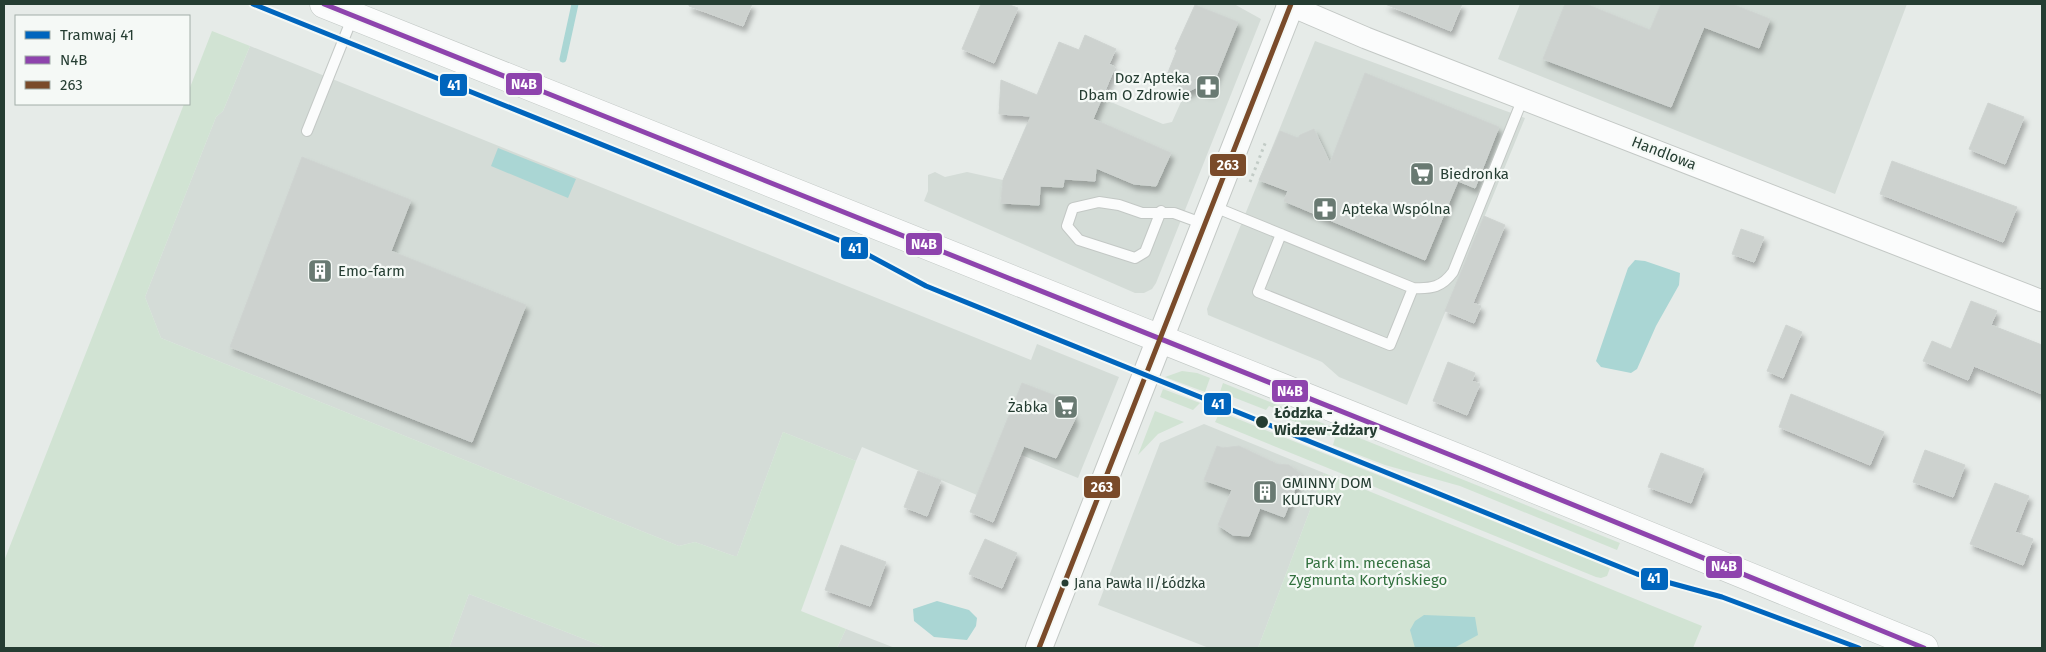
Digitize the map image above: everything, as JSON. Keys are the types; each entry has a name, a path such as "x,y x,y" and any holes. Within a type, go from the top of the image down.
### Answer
{"main road":[{"path":"324,4 1478,466 1894,643 1924,648"}],"street":[{"name":"Handlowa","path":"1289,4 1366,38 2042,301"},
{"path":"1039,648 1289,4"}],"lane":[{"path":"307,131 354,16"},
{"path":"1161,211 1145,252 1134,258 1079,240 1067,226 1073,208 1099,202 1118,205 1142,213 1161,211 1208,215 1281,234 1413,288 1429,289 1444,284 1453,272 1524,98"},
{"path":"1281,234 1258,292 1390,345 1413,288"}],"shaded area":[{"path":"1196,4 1234,4 1261,19 1152,289 1144,293 1135,293 924,201 928,191 928,175 935,172 945,177 967,172 1003,180 1030,116 999,114 1001,80 1078,113 1099,97 1163,124 1172,122 1185,93 1180,80 1167,75 1177,50 1175,49"},
{"path":"1520,4 1907,4 1835,194 1498,59"},
{"path":"1315,41 1525,118 1407,405 1339,377 1322,362 1208,315 1207,309"},
{"name":"Emo-farm","path":"250,46 1031,360 1037,344 1119,377 1078,478 997,445 977,495 862,447 856,461 783,432 737,556 734,556 695,542 679,546 161,338 145,297 216,117 223,111"},
{"path":"1204,424 1324,473 1258,648 1209,648 1098,605 1160,443"},
{"path":"469,594 607,648 449,648"},
{"path":"846,629 895,648 837,648"}],"green space":[{"path":"212,31 250,46 223,111 216,117 145,297 161,338 679,546 695,542 734,556 737,556 783,432 856,461 801,611 846,629 837,648 607,648 469,594 449,648 4,648 4,561 184,105 190,105 190,87"},
{"path":"1182,371 1197,373 1210,378 1205,392 1165,377"},
{"path":"1223,383 1620,543 1617,550 1460,486 1385,465 1333,445 1335,438 1288,419 1290,414 1269,406 1266,410 1220,392"},
{"path":"1163,389 1200,403 1193,410 1160,397"},
{"path":"1213,409 1610,568 1607,576 1596,577 1215,422 1218,416 1211,413"},
{"path":"1155,411 1184,422 1158,434 1138,455"},
{"name":"Park im. mecenasa Zygmunta Kortyńskiego","path":"1324,473 1702,626 1693,648 1258,648"}],"water":[{"path":"498,148 576,179 568,198 491,166"},
{"path":"1635,260 1645,261 1680,273 1679,285 1656,326 1637,369 1631,373 1601,367 1596,361 1628,268"},
{"path":"937,601 969,610 977,618 976,626 967,640 934,637 914,621 913,609"},
{"path":"1424,615 1475,617 1478,635 1454,648 1415,648 1410,630 1415,621"}],"building":[{"path":"689,4 752,4 743,26 689,6"},
{"path":"981,4 1007,4 1018,8 994,63 962,49"},
{"path":"1385,4 1462,4 1451,31"},
{"path":"1565,4 1586,4 1650,30 1661,4 1732,4 1770,19 1759,48 1704,27 1671,107 1543,59"},
{"path":"1195,5 1238,22 1210,92 1197,87 1185,93 1180,80 1167,75 1177,50 1175,49"},
{"path":"1085,35 1116,49 1109,64 1115,67 1093,119 1171,153 1156,186 1134,184 1096,168 1095,181 1064,179 1063,187 1040,186 1039,205 1001,203 1003,180 1031,116 999,114 1001,80 1037,95 1059,42 1079,50"},
{"name":"Biedronka","path":"1365,73 1499,127 1475,188 1458,181 1425,260 1284,201 1288,191 1259,180 1280,131 1298,138 1300,135 1314,129 1330,163"},
{"path":"1988,103 2024,117 2005,164 1969,149"},
{"path":"302,157 411,200 391,251 526,305 472,442 230,347"},
{"path":"1892,161 2017,207 2003,242 1880,194"},
{"path":"1484,216 1505,225 1473,303 1481,306 1474,323 1445,311"},
{"path":"1741,229 1764,237 1754,262 1732,254"},
{"path":"1971,301 1997,311 1991,325 2042,345 2042,394 1974,366 1968,380 1923,361 1932,341 1951,349"},
{"path":"1786,325 1802,332 1783,378 1767,371"},
{"path":"1448,362 1475,373 1472,381 1480,384 1467,415 1433,401"},
{"path":"1022,383 1067,400 1075,419 1056,458 1024,446 993,522 970,512"},
{"path":"1791,394 1884,432 1870,465 1779,427"},
{"name":"GMINNY DOM KULTURY","path":"1217,446 1223,448 1239,446 1277,464 1289,465 1301,474 1284,517 1260,508 1249,536 1233,535 1218,525 1232,490 1204,480"},
{"path":"1925,450 1965,465 1953,497 1913,482"},
{"path":"1661,453 1704,469 1691,503 1648,487"},
{"path":"918,471 941,480 927,516 904,507"},
{"path":"1995,483 2029,496 2015,532 2033,539 2023,565 1970,544"},
{"path":"985,539 1017,553 1002,588 969,574"},
{"path":"841,545 886,562 870,606 825,590"}],"waterway":[{"path":"563,59 575,4"}],"tram line":[{"name":"41","path":"253,4 846,243 926,286 1637,574 1722,597 1859,648"}],"transit line":[{"name":"N4B","path":"324,4 1478,466 1924,648"},
{"name":"263","path":"1039,648 1291,4"}],"place":[{"name":"Doz Apteka Dbam O Zdrowie","path":"1208,87"},
{"name":"Biedronka","path":"1422,174"},
{"name":"Apteka Wspólna","path":"1325,209"},
{"name":"Emo-farm","path":"320,271"},
{"name":"Żabka","path":"1066,407"},
{"name":"Łódzka - Widzew-Żdżary","path":"1262,422"},
{"name":"GMINNY DOM KULTURY","path":"1265,492"},
{"name":"Jana Pawła II/Łódzka","path":"1065,583"}]}
